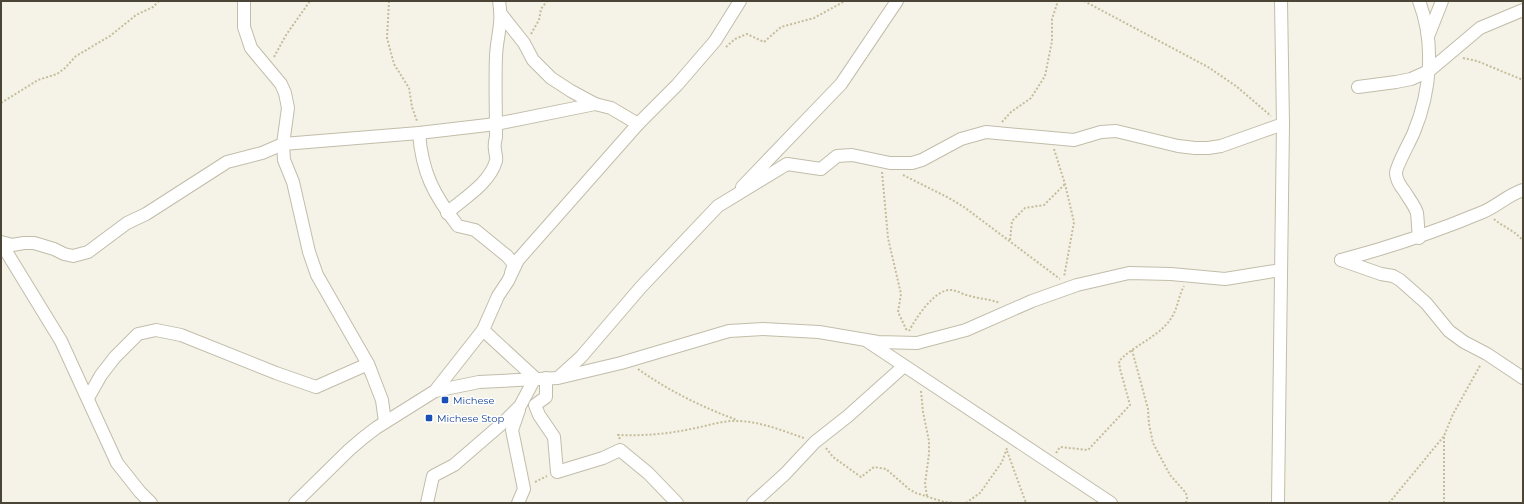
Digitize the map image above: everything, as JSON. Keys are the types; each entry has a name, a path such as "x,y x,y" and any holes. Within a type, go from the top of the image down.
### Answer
{"street":[{"path":"244,1 244,27 251,48 281,84 285,93 288,108 283,144 284,160 293,182 309,252 315,270 368,364 382,400 386,422"},
{"path":"447,213 462,199 478,188 489,175 496,160 494,147 496,124 496,54 501,26 499,1"},
{"path":"295,503 349,450 386,422 435,391 483,330 498,296 508,281 518,260 638,124 677,85 715,41 740,1"},
{"path":"731,198 841,84 897,1"},
{"path":"1278,503 1283,124 1281,1"},
{"path":"1419,1 1424,13 1429,36 1429,71 1423,107 1396,173 1398,181 1417,213 1419,238"},
{"path":"1429,36 1442,1"},
{"path":"1358,87 1411,79 1429,71 1480,28 1523,10"},
{"path":"501,14 527,48 533,60 551,78 595,104 611,108 638,124"},
{"path":"1,243 12,245 34,243 72,256 81,255 88,252 127,223 146,214 227,162 262,153 283,144 419,133 496,124 595,104"},
{"path":"427,503 433,476 454,465 505,421 547,378 581,357 641,287 718,206 787,164 821,169 837,156 852,155 903,164 912,163 922,160 961,139 986,132 1074,140 1101,132 1116,131 1178,146 1208,148 1221,146 1283,124"},
{"path":"419,133 424,167 436,197 458,226 475,230 514,264 508,281"},
{"path":"1523,190 1516,192 1486,211 1419,238 1341,260 1381,274 1393,276 1400,280 1426,304 1449,331 1464,342 1487,354 1523,378"},
{"path":"1,243 61,341 116,463 151,503"},
{"path":"435,391 479,382 547,378 628,361 729,331 763,329 812,332 878,342 917,343 966,330 1032,301 1077,285 1129,273 1225,279 1281,270"},
{"path":"88,398 101,375 115,357 138,334 156,330 181,336 316,387 368,364"},
{"path":"483,330 547,378"},
{"path":"865,340 1111,503"},
{"path":"753,503 785,474 815,442 848,416 904,366"},
{"path":"547,378 546,397 535,405 554,437 558,472 603,458 620,450 648,473 677,503"},
{"path":"518,502 524,489 512,430 520,406"}],"path":[{"path":"1,103 38,80 57,74 76,56 110,36 136,15 153,8 159,1"},
{"path":"268,69 286,35 310,1"},
{"path":"389,1 387,38 394,64 408,88 419,133"},
{"path":"527,48 539,20 541,9 546,1"},
{"path":"721,51 736,39 747,34 764,42 781,27 814,18 846,1"},
{"path":"994,132 1011,112 1031,98 1045,76 1052,41 1052,19 1058,1"},
{"path":"1084,1 1208,67 1236,86 1267,114 1283,124"},
{"path":"1451,53 1477,61 1523,80"},
{"path":"898,172 952,200 1010,240 1063,281 1074,222 1065,184 1050,139"},
{"path":"881,161 888,238 901,294 898,312 908,333 921,311 940,293 951,290 971,297 991,299 1013,310"},
{"path":"1010,240 1012,221 1025,208 1044,205 1065,184"},
{"path":"1486,211 1505,228 1516,234 1523,241"},
{"path":"1049,462 1060,448 1088,450 1130,405 1119,361 1132,350 1152,337 1173,315 1189,276"},
{"path":"1132,350 1148,409 1153,443 1170,474 1186,493 1186,503"},
{"path":"1389,503 1444,436 1453,414 1487,354"},
{"path":"628,361 664,387 715,412 739,421"},
{"path":"920,377 921,402 929,441 929,454 925,484 926,496"},
{"path":"620,450 624,450 618,435 641,436 666,433 722,422 739,421 760,424 815,442 825,448 833,457 860,477 874,467 886,469 910,489 944,502 957,503"},
{"path":"1444,436 1444,503"},
{"path":"966,503 980,493 1002,462 1011,443 1016,440"},
{"path":"1007,450 1026,503"},
{"path":"524,489 536,481 558,472"}],"place":[{"name":"Michese","path":"445,400"},
{"name":"Michese Stop","path":"429,418"}]}
